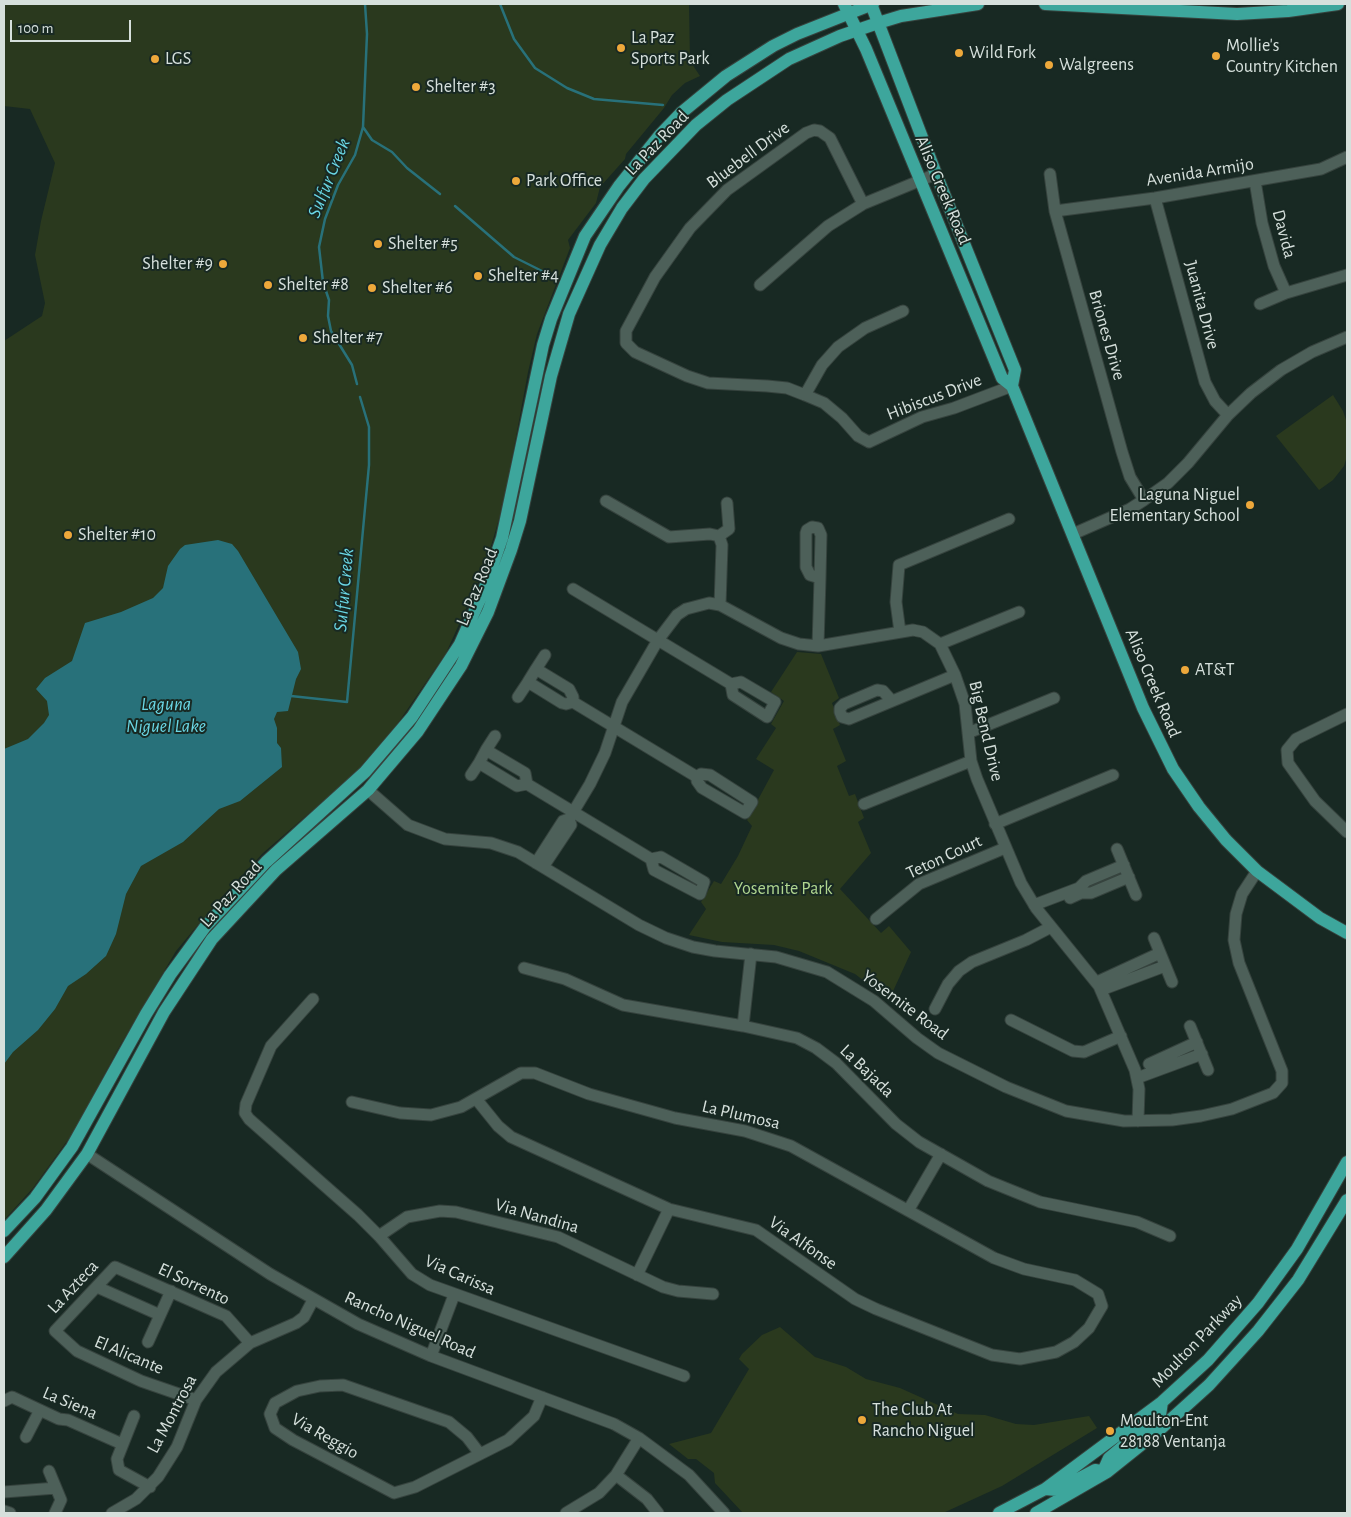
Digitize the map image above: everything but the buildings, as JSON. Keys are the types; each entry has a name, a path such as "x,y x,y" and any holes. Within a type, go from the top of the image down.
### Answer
{"main road":[{"name":"La Paz Road","path":"4,1231 35,1198 72,1147 158,994 205,927 242,885 365,772 412,717 460,644 488,581 502,538 543,345 585,236 619,186 659,136 703,94 726,76 773,46 846,8 872,4"},
{"name":"Aliso Creek Road","path":"872,4 936,174 1015,370 1012,386"},
{"name":"La Paz Road","path":"4,1257 46,1210 87,1154 164,1012 212,939 276,870 368,790 418,731 461,666 488,612 520,521 561,336 581,284 622,208 644,179 674,147 733,95 789,59 857,30 902,16 978,4"},
{"path":"1045,4 1238,14 1301,6 1338,4"},
{"path":"1154,10 1167,4"},
{"name":"Aliso Creek Road","path":"846,8 857,30 1002,378 1012,386 1143,708 1173,769 1199,807 1226,840 1258,871 1300,904 1347,933"},
{"path":"304,828 313,827 357,791 368,790 368,782 372,775 412,728 412,717"},
{"path":"35,1198 42,1197 69,1164 87,1154 84,1148 88,1135 126,1063 123,1058"},
{"name":"Moulton Parkway","path":"999,1513 1045,1489 1162,1402 1208,1360 1258,1303 1297,1248 1341,1176 1347,1162"},
{"path":"1321,1246 1319,1233 1343,1191 1341,1176"},
{"name":"Moulton Parkway","path":"1036,1513 1107,1472 1181,1411 1228,1365 1276,1309 1321,1246 1347,1200"},
{"path":"1045,1489 1057,1490 1095,1470 1107,1472 1105,1467 1109,1458 1160,1414 1162,1402"}],"street":[{"name":"Bluebell Drive","path":"805,395 786,388 708,383 687,376 635,352 626,343 626,331 655,277 690,228 727,190 806,133 820,130 830,138 863,204"},
{"name":"Avenida Armijo","path":"1055,212 1255,182 1321,169 1347,157"},
{"path":"760,285 828,226 863,204 936,174"},
{"name":"Briones Drive","path":"1050,174 1055,212 1122,452 1130,477 1144,500"},
{"name":"Davida","path":"1255,182 1262,223 1274,266 1286,293"},
{"name":"Juanita Drive","path":"1155,198 1204,382 1215,401 1228,415"},
{"path":"1260,304 1286,293 1347,275"},
{"path":"805,395 822,365 838,347 865,328 903,310"},
{"path":"1073,534 1130,509 1144,500 1188,463 1228,415 1251,393 1281,370 1312,352 1347,337"},
{"name":"Hibiscus Drive","path":"805,395 824,403 842,418 863,441 869,442 922,416 954,408 1012,386"},
{"path":"606,501 669,537 710,534 719,536"},
{"path":"719,536 728,529 727,503"},
{"path":"900,632 896,602 899,565 1008,519"},
{"path":"719,536 722,545 720,605"},
{"path":"818,646 820,578"},
{"path":"573,589 730,684"},
{"path":"540,865 563,821 571,816 605,752 622,702 658,640 677,615 686,609 708,603 720,605 781,638 799,644 818,646 913,630 923,632 940,644 1019,612"},
{"name":"Big Bend Drive","path":"940,644 955,674 965,704 972,761 995,824 1021,883 1036,908 1099,986 1136,1074 1139,1089 1138,1120"},
{"path":"518,697 545,654"},
{"path":"536,669 569,689 573,702"},
{"path":"891,700 955,674"},
{"path":"528,682 562,703 573,702 697,777"},
{"path":"968,733 1054,698"},
{"path":"1347,714 1296,739 1287,750 1288,764 1315,800 1347,832"},
{"path":"471,775 495,736"},
{"path":"486,750 525,773 527,784 571,816 651,859"},
{"path":"864,804 972,761"},
{"path":"479,763 517,786 527,784"},
{"path":"995,824 1113,776"},
{"name":"Yosemite Road","path":"368,790 397,817 421,831 445,839 480,841 504,846 540,865 639,926 666,938 693,947 785,959 827,972 874,1001 917,1038 938,1053 1036,1101 1094,1117 1172,1120 1232,1109 1272,1093 1282,1083 1282,1071 1239,963 1234,940 1236,914 1242,894 1258,871"},
{"name":"Teton Court","path":"876,919 919,884 1005,848"},
{"path":"1117,850 1136,895"},
{"path":"1036,908 1080,890 1086,881 1124,865"},
{"path":"1080,890 1091,893 1129,878"},
{"path":"935,1009 948,984 959,971 972,962 1026,940 1033,941 1053,929"},
{"path":"1154,938 1172,982"},
{"path":"1099,986 1122,976 1160,953"},
{"path":"743,1026 751,954"},
{"path":"1122,976 1130,980 1165,966"},
{"name":"La Bajada","path":"524,968 565,979 601,997 623,1005 743,1026 796,1038 816,1048 836,1063 896,1124 919,1142 988,1181 1016,1194 1064,1207 1138,1222 1170,1236"},
{"name":"Via Carissa","path":"313,998 271,1046 246,1104 245,1113 249,1119 379,1236 412,1274 430,1285 684,1376"},
{"path":"1011,1020 1073,1051 1084,1052 1121,1036"},
{"path":"1190,1026 1208,1070"},
{"path":"1136,1074 1165,1062 1168,1054 1196,1042"},
{"path":"1165,1062 1173,1066 1202,1054"},
{"name":"La Plumosa","path":"352,1102 400,1113 431,1115 446,1112 477,1100 521,1073 535,1073 589,1094 682,1120 745,1131 784,1143 909,1209 994,1258 1024,1270 1075,1280 1093,1290 1102,1300"},
{"name":"Via Alfonse","path":"477,1100 498,1126 511,1137 669,1209 756,1230 855,1299 885,1313 1006,1358 1037,1357 1056,1352 1074,1342 1089,1328 1100,1312 1102,1300"},
{"name":"Rancho Niguel Road","path":"87,1154 313,1300 382,1335 430,1356 614,1424 639,1438 683,1470 724,1513"},
{"path":"909,1209 941,1154"},
{"path":"637,1275 669,1209"},
{"name":"Via Nandina","path":"379,1236 407,1218 440,1211 456,1212 558,1237 637,1275 678,1291 713,1294"},
{"name":"La Azteca","path":"56,1331 115,1267"},
{"name":"El Sorrento","path":"115,1267 226,1316 250,1343"},
{"path":"97,1287 160,1315"},
{"path":"148,1342 171,1291"},
{"path":"430,1356 454,1295"},
{"name":"La Montrosa","path":"112,1513 136,1499 150,1487 177,1447 196,1400 216,1372 250,1343 296,1323 304,1317 313,1300"},
{"name":"El Alicante","path":"56,1331 77,1351 141,1381 196,1400"},
{"name":"Via Reggio","path":"480,1454 467,1437 450,1422 343,1386 320,1386 297,1391 275,1403 270,1414 275,1428 293,1440 394,1494 415,1487 480,1454 515,1435 534,1416 542,1397"},
{"name":"La Siena","path":"4,1401 12,1397 122,1444"},
{"path":"26,1437 40,1410"},
{"path":"134,1416 117,1460 119,1470 150,1487"},
{"path":"566,1513 591,1500 616,1475 639,1438"},
{"path":"49,1472 61,1500 55,1513"},
{"path":"616,1475 647,1499 658,1513"},
{"path":"4,1492 56,1488"},
{"path":"4,1511 10,1513"}],"green space":[{"path":"4,4 689,4 690,61 700,76 685,83 672,95 664,108 626,154 625,159 600,187 596,203 568,240 570,248 537,334 528,372 504,502 480,578 446,653 398,723 357,772 263,853 217,902 176,951 118,1049 75,1130 33,1188 4,1220 4,341 42,316 45,303 35,255 55,163 30,109 4,106"},
{"path":"1333,395 1343,411 1347,423 1347,456 1344,466 1333,480 1319,490 1276,436"},
{"name":"Yosemite Park","path":"797,652 821,654 839,698 832,703 840,725 833,729 846,761 837,766 849,796 855,794 864,818 858,822 871,853 840,889 881,933 889,926 911,952 889,1000 855,974 799,951 774,945 722,942 689,935 706,909 701,902 714,881 721,884 738,856 752,826 747,820 774,770 756,759 776,728 771,724 784,701 771,692"},
{"name":"The Club At Rancho Niguel","path":"780,1327 815,1357 846,1367 866,1379 900,1388 958,1414 985,1415 1016,1424 1034,1425 1089,1416 1097,1428 1002,1486 943,1513 743,1513 715,1483 714,1473 696,1459 688,1459 669,1444 711,1433 749,1369 739,1359 742,1354 762,1335"}],"water":[{"name":"Laguna Niguel Lake","path":"218,540 232,544 238,551 298,652 301,669 296,679 288,711 277,712 274,719 277,728 277,743 281,748 282,767 240,801 219,809 183,842 141,866 126,894 116,934 106,956 86,974 68,986 55,1009 38,1030 13,1052 4,1064 4,749 28,739 44,723 49,715 47,701 36,689 45,678 72,661 85,623 121,612 153,598 163,588 168,566 180,549 185,545"}],"waterway":[{"name":"Sulfur Creek","path":"357,384 352,365 331,331 328,316 329,300 323,282 319,247 325,219 338,185 355,155 363,127 367,34 365,4"},
{"path":"500,4 514,39 535,68 567,88 594,99 663,105"},
{"path":"363,127 372,140 392,152 407,168 440,194"},
{"path":"455,206 514,257 548,274"},
{"name":"Sulfur Creek","path":"291,696 347,702 369,465 369,427 360,397"}],"place":[{"name":"La Paz Sports Park","path":"621,48"},
{"name":"Wild Fork","path":"959,53"},
{"name":"Mollie's Country Kitchen","path":"1216,56"},
{"name":"LGS","path":"155,59"},
{"name":"Walgreens","path":"1049,65"},
{"name":"Shelter #3","path":"416,87"},
{"name":"Park Office","path":"516,181"},
{"name":"Shelter #5","path":"378,244"},
{"name":"Shelter #9","path":"223,264"},
{"name":"Shelter #4","path":"478,276"},
{"name":"Shelter #8","path":"268,285"},
{"name":"Shelter #6","path":"372,288"},
{"name":"Shelter #7","path":"303,338"},
{"name":"Laguna Niguel Elementary School","path":"1250,505"},
{"name":"Shelter #10","path":"68,535"},
{"name":"AT&T","path":"1185,670"},
{"name":"The Club At Rancho Niguel","path":"862,1420"},
{"name":"Moulton-Ent 28188 Ventanja","path":"1110,1431"}]}
